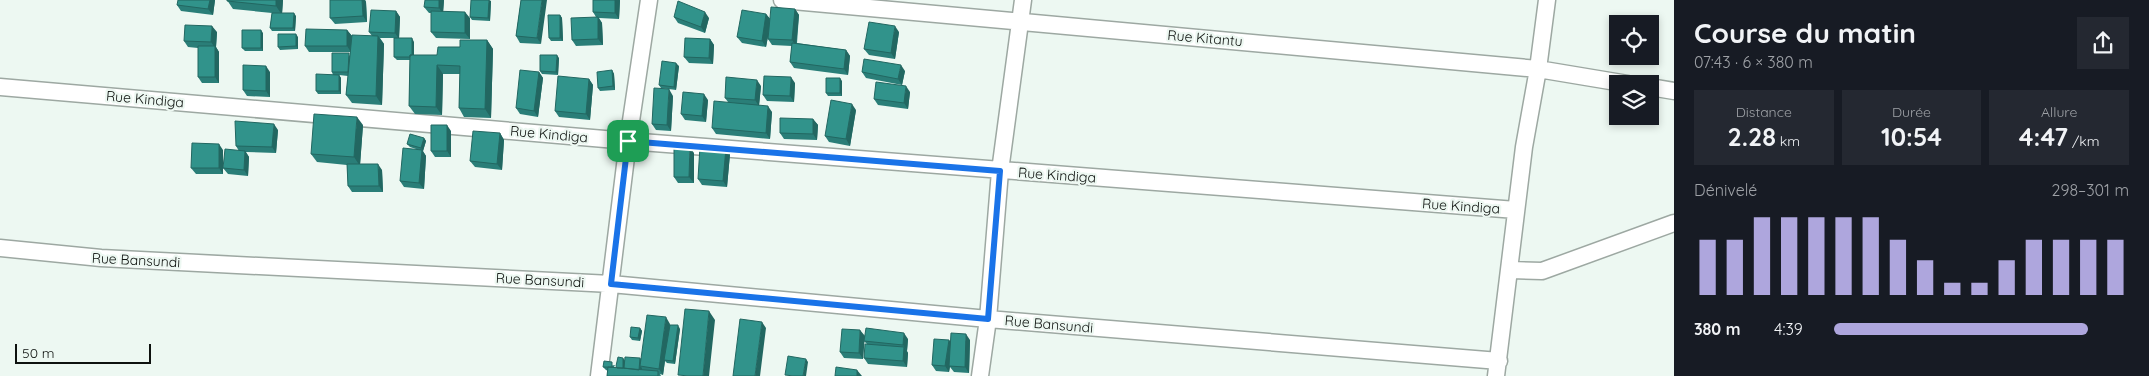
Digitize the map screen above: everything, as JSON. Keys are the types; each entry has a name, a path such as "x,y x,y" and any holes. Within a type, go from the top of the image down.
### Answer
{"street":[{"path":"599,376 628,141 649,0"},
{"name":"Rue Kitantu","path":"782,0 1538,69 1609,81"},
{"path":"980,376 988,319 1000,171 1023,0"},
{"path":"1498,369 1524,147 1538,69 1547,0"},
{"name":"Rue Kindiga","path":"0,87 628,141 1516,210"},
{"path":"1659,88 1674,91"},
{"path":"1511,270 1542,270 1674,223"},
{"name":"Rue Bansundi","path":"0,248 101,258 611,284 1498,369"}],"building":[{"path":"178,0 210,0 208,9 177,5"},
{"path":"276,0 276,6 227,1"},
{"path":"330,0 362,0 363,16 330,18"},
{"path":"425,0 439,0 439,8 424,7"},
{"path":"471,0 489,0 488,18 470,17"},
{"path":"521,0 542,0 537,38 516,36"},
{"path":"593,0 615,0 615,13 593,12"},
{"path":"678,1 705,12 701,27 674,17"},
{"path":"771,7 795,9 792,40 768,39"},
{"path":"371,10 396,11 395,33 369,32"},
{"path":"742,10 766,14 762,41 737,37"},
{"path":"431,11 465,12 465,33 431,32"},
{"path":"272,13 294,13 293,28 270,28"},
{"path":"548,15 560,15 560,38 549,38"},
{"path":"598,17 598,39 572,40 571,18"},
{"path":"869,22 895,26 891,53 864,49"},
{"path":"185,25 212,26 211,42 184,41"},
{"path":"306,29 347,30 347,46 305,46"},
{"path":"242,30 261,30 261,48 242,48"},
{"path":"278,34 296,34 296,46 278,47"},
{"path":"352,35 378,36 376,96 346,95"},
{"path":"394,38 412,38 412,55 410,57 394,57"},
{"path":"685,38 710,39 709,58 684,57"},
{"path":"460,40 487,40 485,109 459,108 460,66 437,65 436,107 409,106 410,55 437,55 438,47 460,47"},
{"path":"792,43 846,50 844,69 790,62"},
{"path":"198,46 215,46 215,77 198,77"},
{"path":"332,53 349,53 348,72 332,72"},
{"path":"540,55 557,55 556,72 540,71"},
{"path":"864,59 901,65 898,79 862,72"},
{"path":"662,61 676,63 674,87 659,85"},
{"path":"243,65 266,66 266,91 243,90"},
{"path":"520,70 539,72 534,111 516,108"},
{"path":"612,70 613,86 598,88 597,72"},
{"path":"316,74 339,75 339,91 316,91"},
{"path":"558,76 589,79 586,114 555,111"},
{"path":"764,76 791,77 790,96 763,95"},
{"path":"726,77 757,80 755,100 725,98"},
{"path":"826,78 840,78 840,93 826,93"},
{"path":"876,82 906,86 904,103 874,99"},
{"path":"654,88 669,89 667,125 652,124"},
{"path":"683,92 704,94 702,116 681,114"},
{"path":"831,100 852,104 846,139 825,136"},
{"path":"714,101 768,106 766,133 712,128"},
{"path":"314,114 357,117 354,157 311,154"},
{"path":"780,118 813,119 813,134 780,133"},
{"path":"235,121 274,124 272,147 236,146"},
{"path":"431,125 447,125 447,151 431,151"},
{"path":"473,131 500,133 497,164 470,161"},
{"path":"410,134 424,138 421,148 407,144"},
{"path":"192,143 219,144 219,168 191,168"},
{"path":"700,146 726,148 723,181 698,179"},
{"path":"674,147 690,147 689,177 674,177"},
{"path":"403,148 422,150 419,183 400,181"},
{"path":"225,149 245,151 244,170 223,168"},
{"path":"347,164 378,164 379,186 348,186"},
{"path":"685,309 709,311 703,376 678,375"},
{"path":"647,315 666,317 659,369 640,366"},
{"path":"740,319 762,322 755,376 733,376"},
{"path":"670,325 678,325 673,361 664,360"},
{"path":"631,327 640,328 638,338 630,337"},
{"path":"866,328 904,333 903,345 864,341"},
{"path":"842,329 860,330 859,353 840,352"},
{"path":"951,333 966,334 965,367 949,366"},
{"path":"934,339 949,340 945,366 932,365"},
{"path":"865,344 904,347 903,361 864,358"},
{"path":"788,356 806,359 803,376 785,375"},
{"path":"618,357 623,358 623,368 617,368 616,366"},
{"path":"625,357 640,358 639,370 624,368"},
{"path":"604,361 612,362 612,367 603,367"},
{"path":"608,367 658,371 658,376 607,376"},
{"path":"836,367 857,370 857,376 835,376"}],"route":[{"path":"628,141 1000,171 988,319 611,284 628,141"}]}
